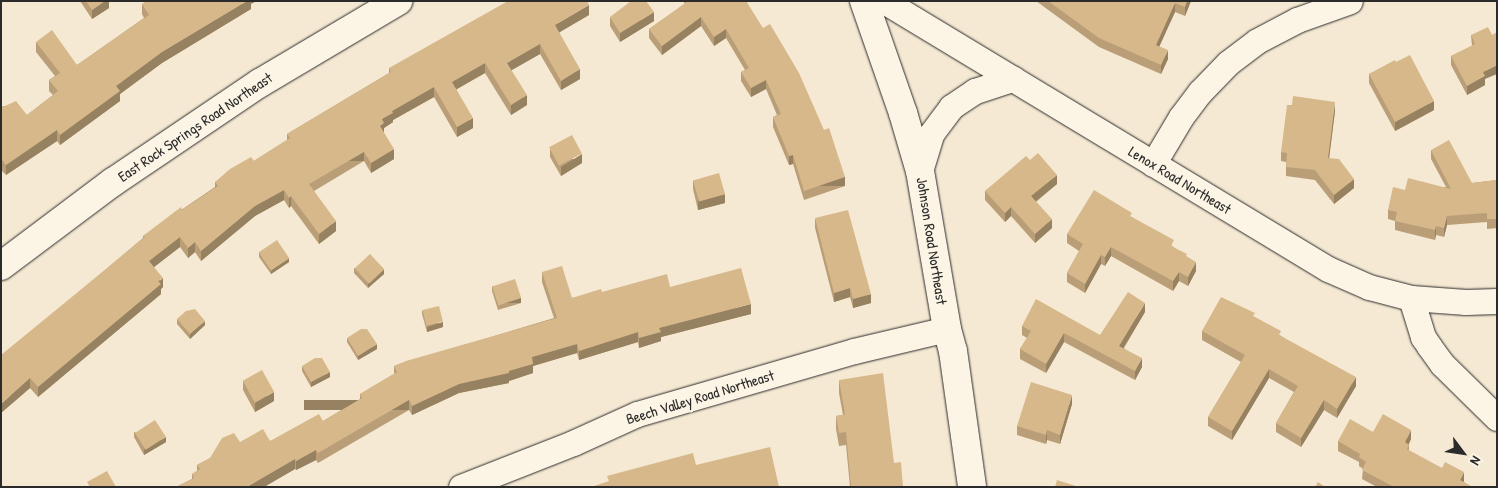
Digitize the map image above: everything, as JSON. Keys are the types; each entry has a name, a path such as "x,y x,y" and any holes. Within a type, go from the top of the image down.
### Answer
{"street":[{"name":"East Rock Springs Road Northeast","path":"1,266 113,182 244,94 398,1"},
{"name":"Johnson Road Northeast","path":"864,1 904,113 920,170 946,329 953,352 972,487"},
{"name":"Lenox Road Northeast","path":"884,1 1328,269 1369,287 1411,298 1466,302 1497,301"},
{"path":"1153,164 1181,117 1200,92 1228,63 1257,41 1297,20 1350,1"},
{"path":"920,170 931,134 951,107 974,91 1012,79"},
{"path":"1411,298 1423,337 1429,346 1442,364 1497,418"},
{"name":"Beech Valley Road Northeast","path":"461,487 573,443 638,414 854,351 946,329"}],"building":[{"path":"86,1 105,1 92,10"},
{"path":"146,1 247,1 162,52 116,86 120,91 60,135 57,130 6,165 1,161 1,106 16,101 27,115 58,91 49,80 60,73 36,42 52,30 77,65 149,15 142,4"},
{"path":"508,1 587,1 589,5 555,25 580,69 561,81 540,44 507,63 527,95 511,105 485,63 452,82 473,118 457,127 434,87 392,111 393,113 382,119 384,123 380,126 394,149 371,163 364,152 309,184 336,221 319,234 291,196 289,198 284,190 255,206 201,251 195,242 188,248 180,237 149,261 163,278 158,281 161,284 38,387 30,378 1,404 1,355 145,237 143,236 181,207 182,210 218,186 215,182 230,169 251,157 254,161 290,138 287,134 391,72 389,68"},
{"path":"631,1 646,1 654,12 620,33 610,17"},
{"path":"688,1 746,1 763,28 770,24 799,73 824,130 829,128 845,177 804,191 793,155 789,156 773,117 781,114 766,80 751,88 741,72 749,68 726,29 714,37 701,17 662,46 649,29"},
{"path":"1048,1 1187,1 1185,7 1175,3 1156,45 1168,50 1161,65 1099,38"},
{"path":"1488,27 1492,35 1497,32 1497,65 1483,72 1485,76 1467,86 1451,56 1475,44 1471,35"},
{"path":"1410,55 1434,101 1395,122 1369,74 1395,60 1396,62"},
{"path":"1293,96 1335,102 1328,158 1339,159 1354,179 1334,195 1315,170 1286,167 1287,153 1281,152 1287,105 1292,105"},
{"path":"572,135 582,154 559,166 549,147"},
{"path":"1449,140 1472,183 1497,180 1497,219 1487,219 1487,213 1447,216 1444,228 1436,226 1435,230 1395,221 1397,212 1388,210 1393,187 1405,190 1408,178 1451,189 1431,150"},
{"path":"1038,153 1057,175 1031,196 1052,219 1035,234 1011,207 1005,213 985,191 1026,156 1030,160"},
{"path":"719,173 725,194 699,202 693,180"},
{"path":"1094,190 1132,213 1130,216 1174,240 1171,246 1187,254 1186,256 1196,262 1188,277 1179,272 1173,281 1111,247 1105,257 1101,255 1085,284 1067,273 1083,244 1067,234"},
{"path":"848,210 871,294 853,299 850,288 834,293 815,218"},
{"path":"277,240 289,258 271,271 259,252"},
{"path":"370,254 384,269 369,284 355,268"},
{"path":"562,266 572,298 601,289 602,292 667,274 670,287 741,268 751,304 659,328 661,332 639,338 638,332 579,351 577,344 532,357 533,364 509,371 509,373 459,384 412,406 409,400 318,453 316,450 296,461 295,459 247,487 176,487 194,478 192,474 200,469 197,465 210,458 222,438 234,433 240,442 263,429 270,441 319,414 323,421 362,398 360,394 397,372 394,366 557,318 542,272"},
{"path":"515,279 521,298 498,305 492,286"},
{"path":"1128,292 1145,303 1119,346 1142,358 1135,371 1064,333 1046,364 1020,349 1031,331 1022,326 1036,299 1100,335"},
{"path":"1221,297 1255,313 1253,316 1281,331 1279,335 1356,377 1337,409 1324,400 1301,438 1276,423 1298,386 1269,369 1232,431 1208,417 1245,355 1202,331"},
{"path":"439,306 443,322 426,326 423,310"},
{"path":"195,309 205,321 190,334 177,319 186,311"},
{"path":"361,329 367,329 377,344 358,356 347,338"},
{"path":"315,358 322,358 330,372 311,382 302,366"},
{"path":"262,370 274,392 255,403 243,381"},
{"path":"883,373 894,463 901,462 903,487 851,487 846,432 839,433 836,416 845,414 839,380"},
{"path":"1031,382 1072,395 1060,435 1047,430 1046,435 1017,426"},
{"path":"1383,414 1411,430 1405,442 1409,445 1407,449 1442,468 1445,462 1464,472 1460,480 1471,486 1394,487 1362,470 1366,462 1359,457 1360,454 1338,441 1350,419 1373,432"},
{"path":"155,420 166,437 146,450 135,433"},
{"path":"770,447 779,487 591,487 609,481 607,476 693,453 696,465"},
{"path":"107,471 116,487 90,487 87,482"},
{"path":"1057,480 1079,487 1055,487"},
{"path":"1318,482 1325,487 1315,487"}]}
